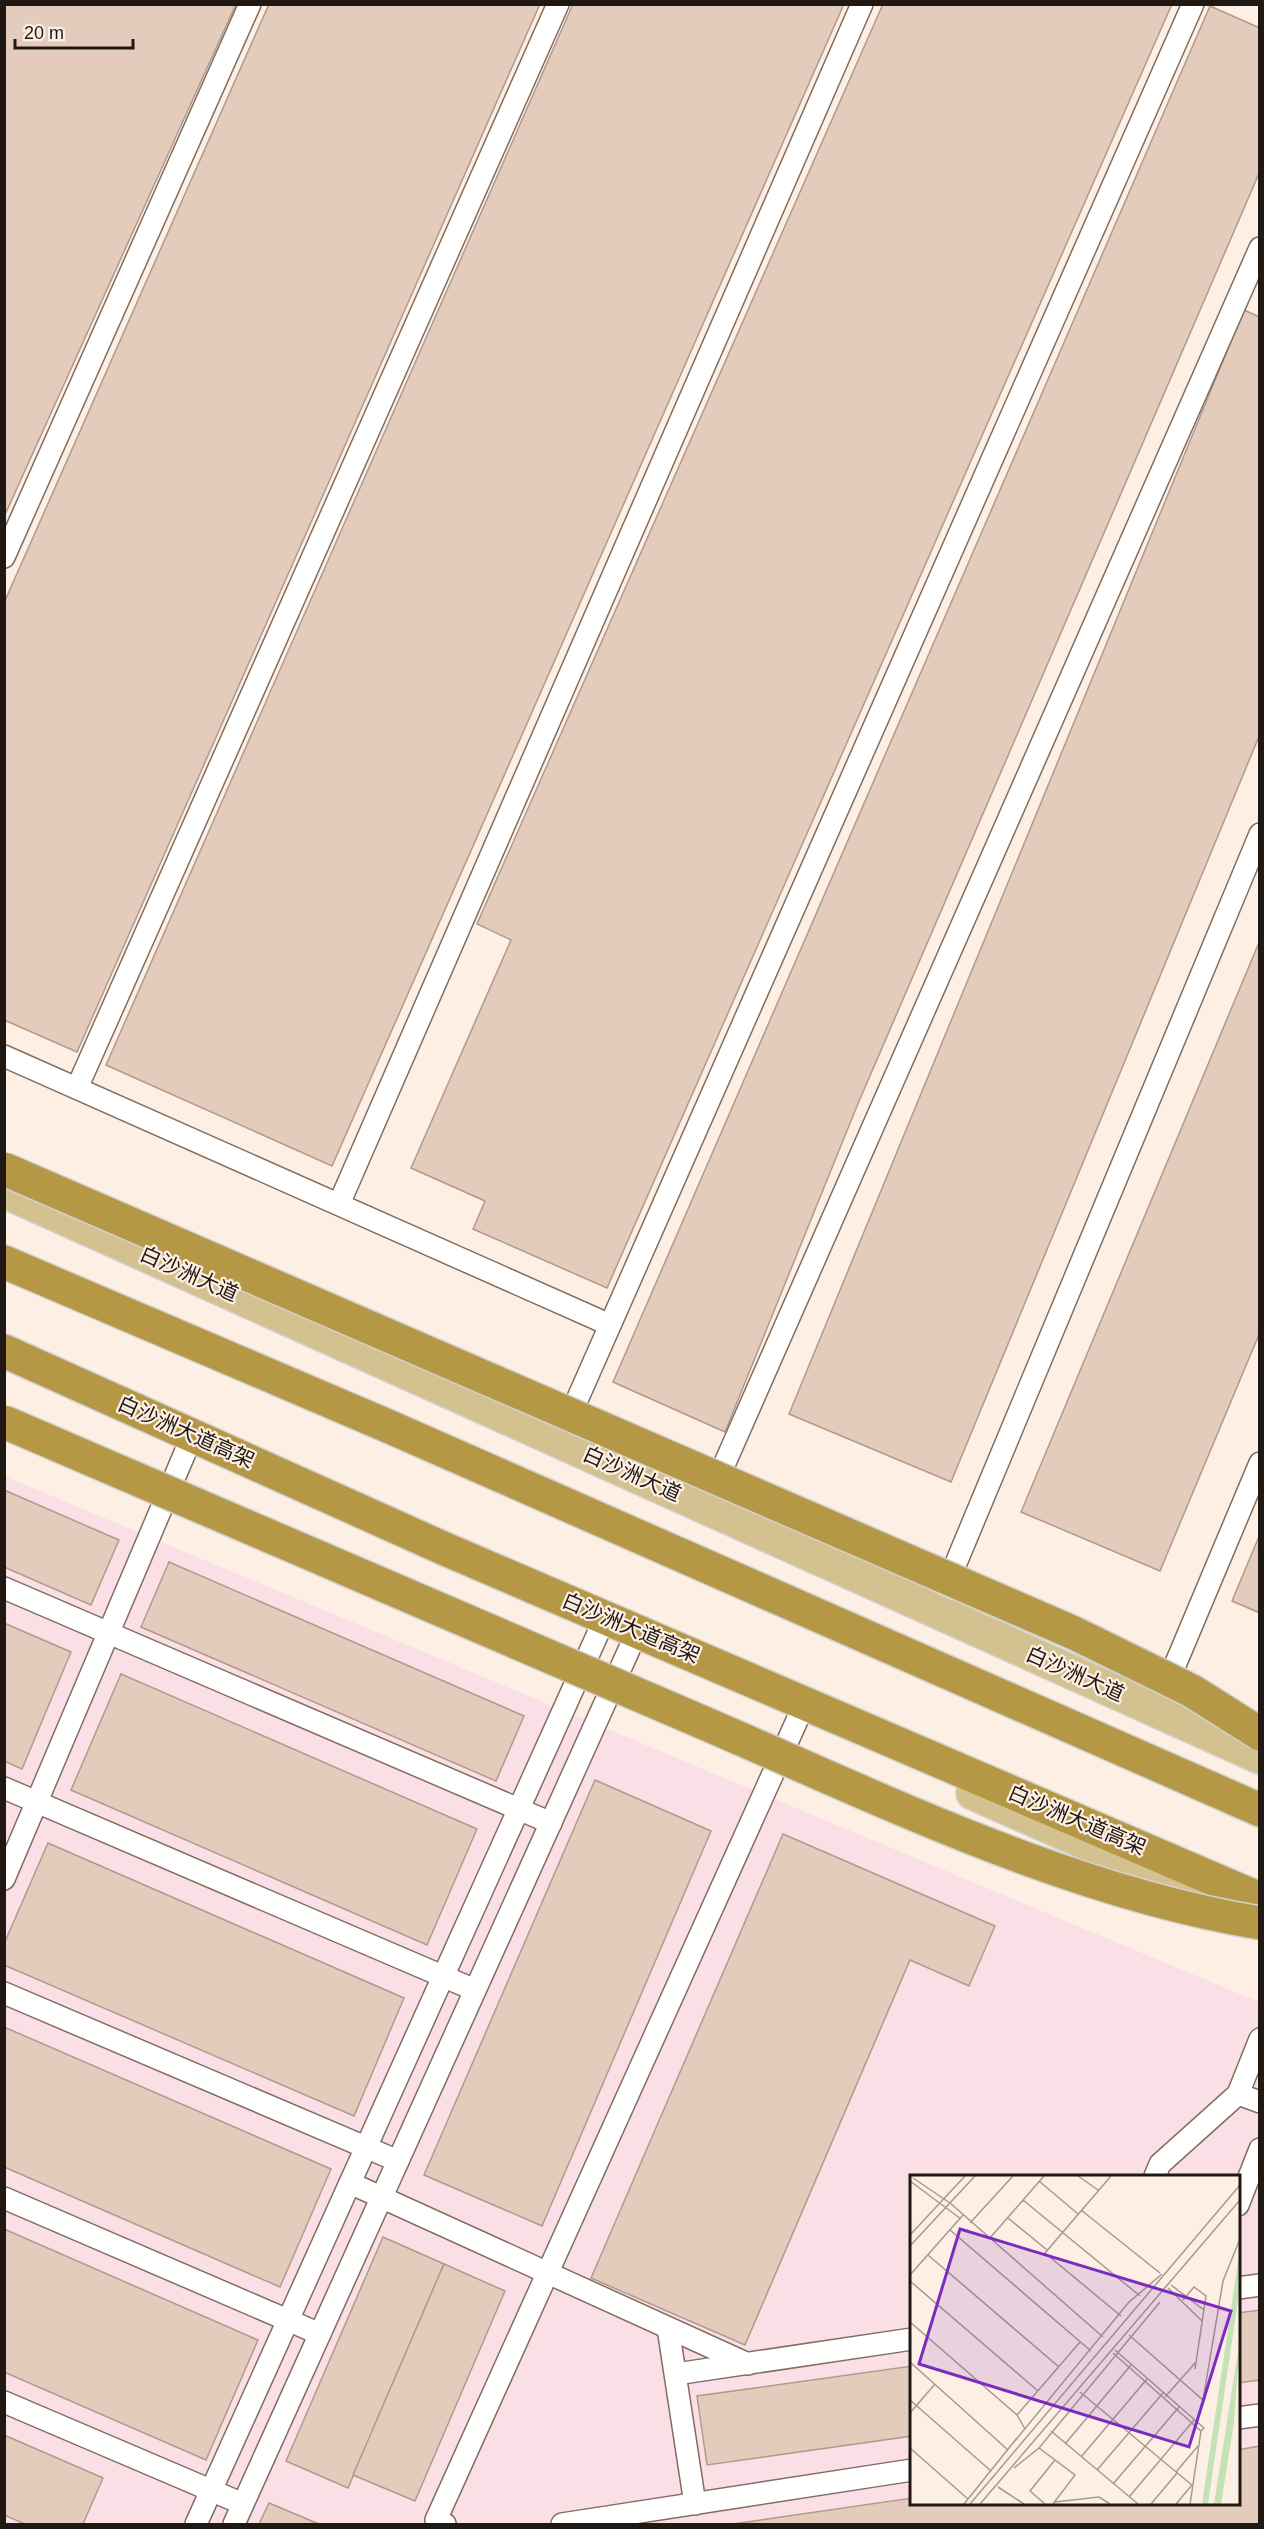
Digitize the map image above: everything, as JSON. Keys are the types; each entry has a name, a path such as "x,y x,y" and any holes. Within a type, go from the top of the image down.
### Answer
{"highway":[{"path":"4,1169 1074,1633 1192,1691 1260,1734"},
{"path":"4,1262 390,1427 1260,1810"},
{"name":"白沙洲大道高架","path":"4,1351 456,1553 1260,1899"},
{"path":"4,1422 967,1835 1134,1894 1206,1914 1260,1921"}],"main road":[{"name":"白沙洲大道","path":"4,1191 1260,1757"},
{"path":"4,1369 799,1716 1260,1921"}],"lane":[{"path":"4,557 250,4"},
{"path":"77,1088 558,4"},
{"path":"339,1204 862,4"},
{"path":"559,1441 1193,4"},
{"path":"706,1507 1254,277 1260,248"},
{"path":"936,1611 1260,834"},
{"path":"4,1056 610,1325"},
{"path":"4,1879 188,1448"},
{"path":"1156,1710 1260,1463"},
{"path":"4,1588 551,1823"},
{"path":"196,2524 600,1629"},
{"path":"234,2524 632,1644"},
{"path":"445,2524 436,2520 799,1716"},
{"path":"4,1788 476,1990"},
{"path":"4,1992 398,2161"},
{"path":"1155,2175 1160,2164 1238,2094 1260,2038"},
{"path":"1238,2094 1260,2102"},
{"path":"1240,2202 1260,2150"},
{"path":"350,2183 748,2364"},
{"path":"4,2198 320,2334"},
{"path":"1240,2288 1260,2285"},
{"path":"668,2328 696,2504"},
{"path":"676,2374 910,2339"},
{"path":"4,2402 243,2504"},
{"path":"1240,2418 1260,2415"},
{"path":"562,2524 910,2470"}],"shaded area":[{"path":"4,1476 1259,2002 1259,2524 5,2524"}],"building":[{"path":"4,4 236,4 4,517"},
{"path":"269,4 540,4 77,1052 4,1020 4,603"},
{"path":"573,4 844,4 332,1166 106,1065"},
{"path":"883,4 1172,4 607,1288 473,1229 485,1201 411,1168 511,940 477,924"},
{"path":"1210,6 1260,28 1260,171 857,1106 725,1432 613,1382"},
{"path":"1244,310 1260,317 1260,734 951,1482 789,1414"},
{"path":"1260,940 1260,1332 1160,1571 1021,1512"},
{"path":"4,1490 119,1540 91,1605 4,1567"},
{"path":"1260,1534 1260,1613 1232,1601"},
{"path":"169,1562 524,1716 496,1781 141,1627"},
{"path":"4,1623 71,1652 22,1769 4,1761"},
{"path":"121,1674 477,1829 427,1945 71,1790"},
{"path":"595,1780 711,1831 542,2226 424,2175"},
{"path":"783,1834 995,1926 969,1986 910,1960 745,2345 591,2278"},
{"path":"48,1843 404,1998 354,2116 4,1965 4,1944"},
{"path":"4,2027 331,2169 280,2287 4,2167"},
{"path":"4,2229 258,2340 206,2460 4,2372"},
{"path":"383,2237 444,2264 348,2488 286,2461"},
{"path":"444,2264 505,2291 415,2501 353,2475"},
{"path":"1260,2310 1260,2380 1240,2383 1240,2313"},
{"path":"910,2366 910,2436 707,2465 697,2396"},
{"path":"4,2435 103,2478 83,2524 25,2524 4,2515"},
{"path":"1260,2446 1260,2523 733,2524 910,2498 910,2505 1240,2505 1240,2450"},
{"path":"269,2503 319,2524 259,2524"}]}
